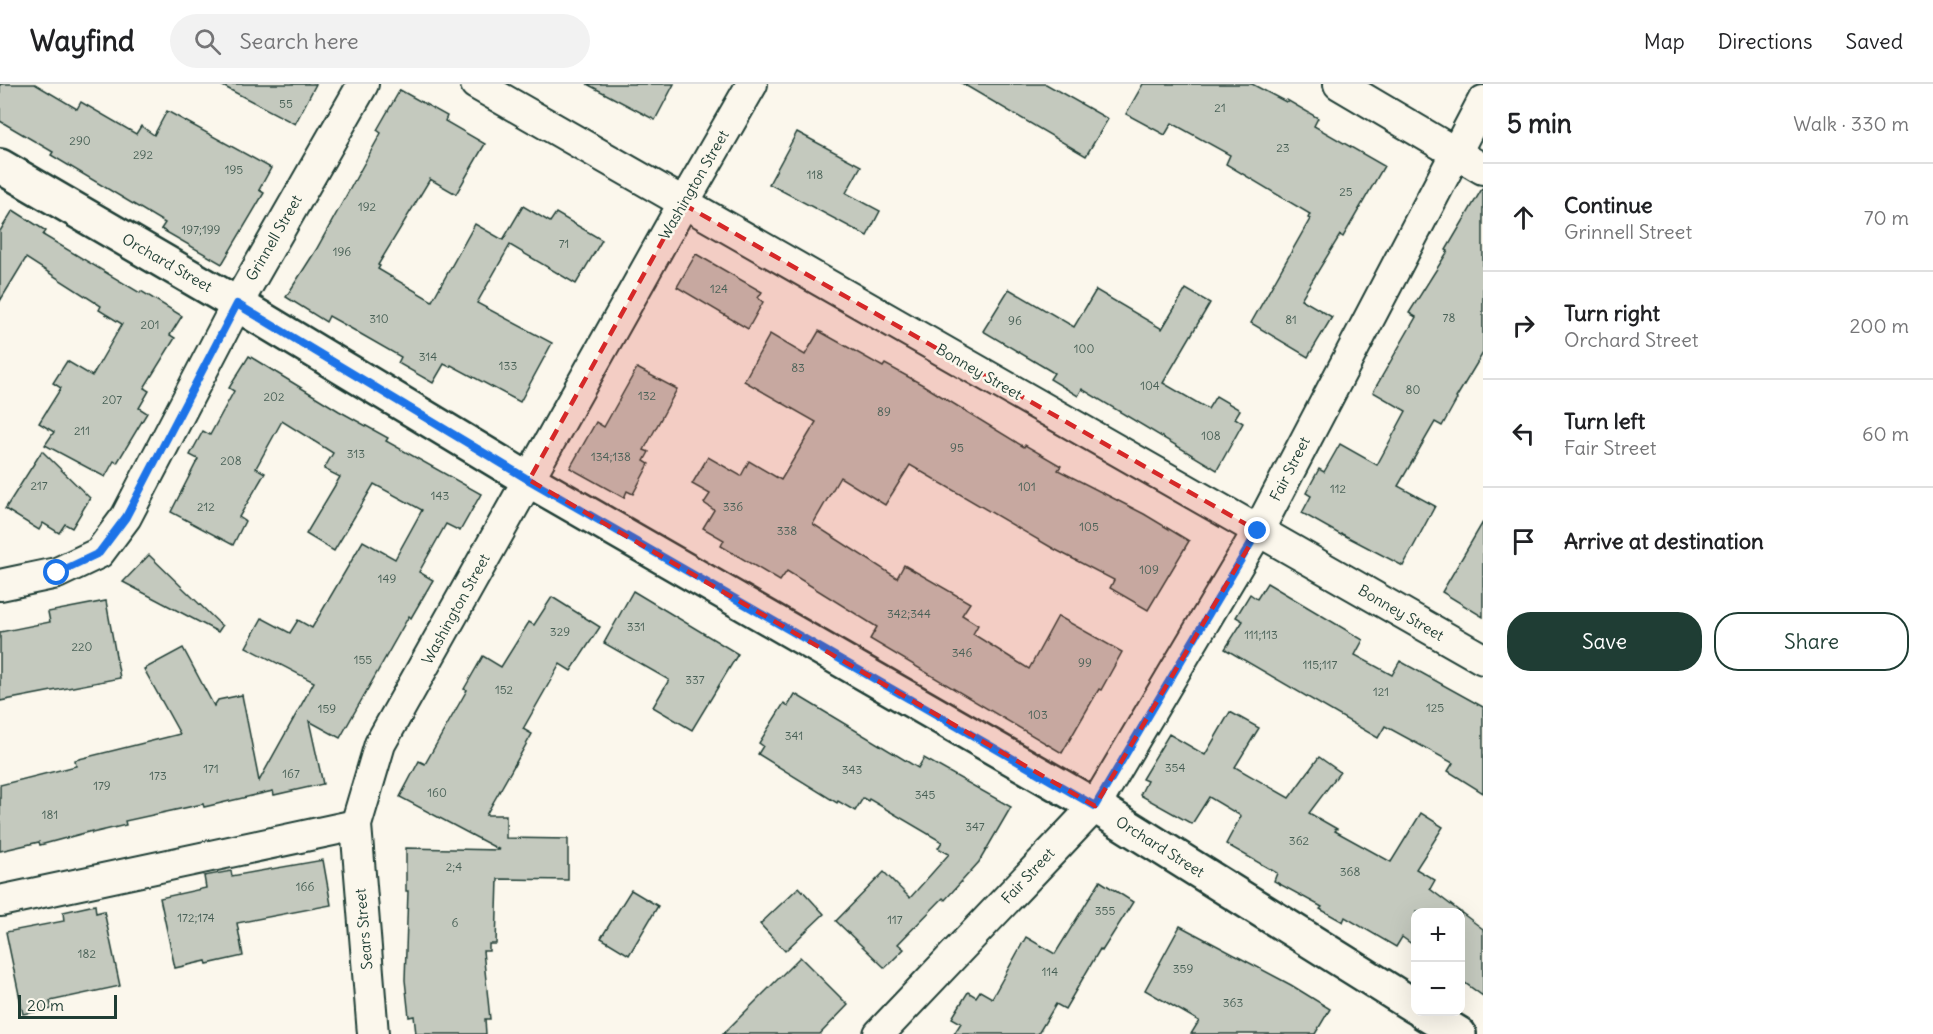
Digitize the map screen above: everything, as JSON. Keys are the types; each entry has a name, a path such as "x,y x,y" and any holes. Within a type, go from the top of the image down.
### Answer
{"street":[{"name":"Grinnell Street","path":"0,585 57,573 99,553 126,517 237,304 363,84"},
{"name":"Bonney Street","path":"476,84 1483,659"},
{"name":"Washington Street","path":"356,825 380,744 752,84"},
{"path":"1339,84 1483,170"},
{"name":"Fair Street","path":"879,1034 1095,806 1258,531 1483,101"},
{"name":"Orchard Street","path":"0,166 237,304 529,480 1095,806 1411,1004"},
{"path":"0,901 356,825"},
{"name":"Sears Street","path":"356,825 373,1034"},
{"path":"1431,1016 1459,1034"}],"highlighted area":[{"path":"683,204 1258,531 1095,806 529,480"}],"building":[{"path":"0,84 35,84 77,109 81,102 136,134 141,126 154,135 167,111 271,168 259,190 264,193 222,264 161,229 165,223 51,155 53,152 0,121"},
{"path":"219,84 316,84 295,124"},
{"path":"587,84 674,84 655,120"},
{"path":"963,84 1046,84 1108,119 1086,156"},
{"path":"1143,84 1252,84 1286,102 1287,100 1318,118 1314,126 1384,166 1343,237 1340,235 1301,299 1332,317 1308,357 1251,323 1310,219 1308,218 1310,214 1226,164 1230,155 1172,123 1165,135 1126,114"},
{"path":"400,90 447,116 445,121 485,144 456,194 430,179 378,265 380,266 378,269 432,301 475,224 503,240 523,206 550,222 556,213 602,240 576,284 510,245 477,303 552,343 520,402 451,365 450,367 444,364 433,383 398,363 401,357 329,316 326,322 286,297 316,250 381,133 377,130"},
{"path":"797,132 861,166 846,193 880,211 867,236 769,184"},
{"path":"1483,187 1483,353 1442,426 1435,422 1398,486 1435,506 1403,566 1302,513 1311,496 1306,493 1319,469 1324,472 1340,444 1377,465 1406,411 1373,392 1416,317 1409,313 1448,251 1446,250"},
{"path":"13,210 46,231 43,235 182,316 170,335 175,338 144,388 149,391 139,408 147,413 117,463 114,461 105,477 45,445 54,432 39,423 61,388 53,383 67,361 92,376 122,324 99,310 101,306 26,258 0,301 0,231"},
{"path":"696,254 762,292 758,298 763,302 748,329 677,287"},
{"path":"1009,289 1074,327 1096,290 1162,329 1186,289 1210,303 1163,383 1208,409 1216,396 1240,410 1235,418 1243,423 1217,470 1082,389 1078,396 1050,379 1054,373 983,331"},
{"path":"819,331 883,367 885,364 923,385 1024,447 1025,445 1061,466 1058,470 1144,514 1189,541 1148,610 1110,588 1114,580 1054,549 910,465 885,505 840,477 813,524 897,578 904,565 970,603 962,615 978,625 973,634 1029,669 1058,616 1122,652 1062,753 870,639 877,627 787,571 780,581 721,546 724,540 703,528 714,510 704,503 710,494 692,484 708,457 741,476 749,461 781,480 816,422 744,381 770,334 805,355"},
{"path":"249,356 388,438 386,441 481,494 460,531 446,524 419,572 433,580 411,618 409,616 340,738 309,721 323,784 274,795 273,791 204,807 203,804 125,821 126,825 92,833 92,831 40,845 39,842 0,851 0,785 76,766 75,760 180,734 144,669 183,648 214,706 218,700 242,695 259,781 314,682 246,647 262,618 290,633 298,620 312,628 363,541 395,559 422,510 374,484 334,551 306,534 340,477 324,469 333,453 282,421 256,468 265,473 239,517 245,521 233,545 171,512 198,459 190,455 203,431 210,435 234,391 229,388"},
{"path":"637,368 677,389 644,450 649,452 644,461 649,464 633,494 627,491 624,498 570,468 596,422 604,427"},
{"path":"42,451 90,498 72,528 65,524 59,533 43,523 39,530 5,509"},
{"path":"1483,522 1483,617 1442,592"},
{"path":"149,555 222,626 218,632 123,582"},
{"path":"1267,583 1363,640 1355,655 1392,675 1400,661 1483,707 1483,793 1448,771 1453,763 1385,726 1378,738 1225,649 1243,621 1236,617 1250,594 1257,599"},
{"path":"633,591 738,654 692,730 653,707 669,680 604,643"},
{"path":"552,597 600,627 571,671 560,664 523,729 532,734 486,815 506,815 506,838 568,839 568,880 498,879 496,944 489,944 489,951 483,951 490,1019 485,1019 486,1034 416,1034 414,1016 409,1017 405,980 408,891 406,891 406,848 500,850 400,797 419,761 425,764 467,690 464,689 483,656 501,667 529,622 534,625"},
{"path":"106,601 120,678 0,701 0,632 50,622 48,612"},
{"path":"795,694 918,768 924,758 1011,807 979,862 945,900 943,898 898,944 904,949 885,968 836,921 884,872 910,898 949,854 938,848 942,842 869,799 868,801 863,798 855,811 838,801 837,803 758,754 763,746 759,743 784,703 788,706"},
{"path":"1230,712 1259,728 1235,767 1289,798 1319,757 1340,772 1309,813 1337,829 1335,831 1391,862 1421,813 1443,827 1416,869 1435,880 1430,889 1455,908 1411,908 1411,943 1402,937 1396,947 1345,917 1343,922 1320,909 1322,907 1274,881 1277,873 1226,844 1241,816 1209,797 1192,824 1140,795 1147,781 1142,779 1169,734 1205,755"},
{"path":"323,860 331,905 237,923 243,956 175,968 160,898 206,888 204,876 231,871 232,876"},
{"path":"1100,881 1133,902 1102,951 1100,949 1065,1009 1056,1004 1038,1034 954,1034 961,1023 952,1018 968,992 976,997 980,991 992,998 1026,937 1055,954"},
{"path":"799,887 824,914 785,951 760,924"},
{"path":"631,890 658,906 629,955 601,938"},
{"path":"95,905 96,913 104,911 120,986 50,1001 52,1009 23,1014 6,932 64,921 63,912"},
{"path":"1465,915 1483,929 1483,996 1465,983"},
{"path":"1180,926 1291,985 1330,1009 1315,1034 1191,1034 1199,1021 1145,990"},
{"path":"800,957 848,1005 820,1034 723,1034"}],"route":[{"path":"57,573 99,553 126,517 237,304 529,480 1095,806 1258,531"}]}
